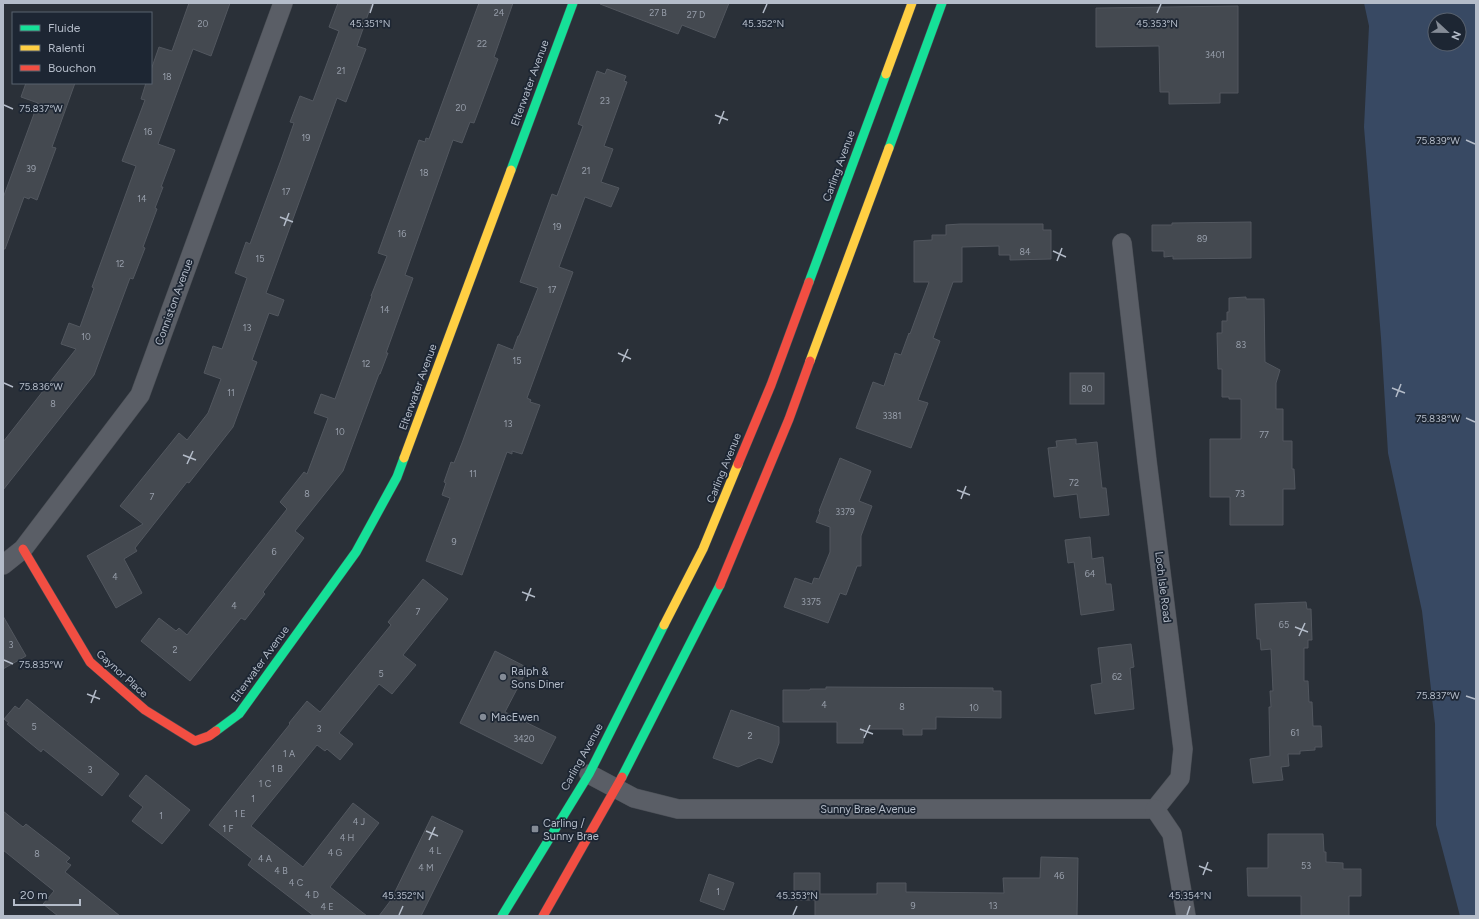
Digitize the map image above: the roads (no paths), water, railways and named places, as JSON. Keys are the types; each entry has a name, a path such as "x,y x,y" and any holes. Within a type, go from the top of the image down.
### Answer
{"main road":[{"name":"Elterwater Avenue","path":"208,736 239,714 356,552 397,477 572,3"},
{"name":"Carling Avenue","path":"502,916 589,774 703,549 771,385 912,3"},
{"path":"543,916 616,788 715,597 789,419 942,3"},
{"name":"Gaynor Place","path":"23,549 90,662 145,710 195,741 208,736"}],"street":[{"name":"Conniston Avenue","path":"3,565 23,549 140,395 283,3"},
{"name":"Loch Isle Road","path":"1122,244 1147,461 1183,749 1180,778 1155,809"},
{"name":"Sunny Brae Avenue","path":"589,774 634,798 678,809 1155,809"},
{"path":"1155,809 1172,834 1186,916"}],"water":[{"path":"1364,3 1476,3 1476,916 1460,916 1436,825 1435,724 1422,611 1388,453 1381,338 1364,127 1369,26"}],"place":[{"name":"Ralph & Sons Diner","path":"503,677"},
{"name":"MacEwen","path":"483,717"},
{"name":"Carling / Sunny Brae","path":"535,829"}]}
